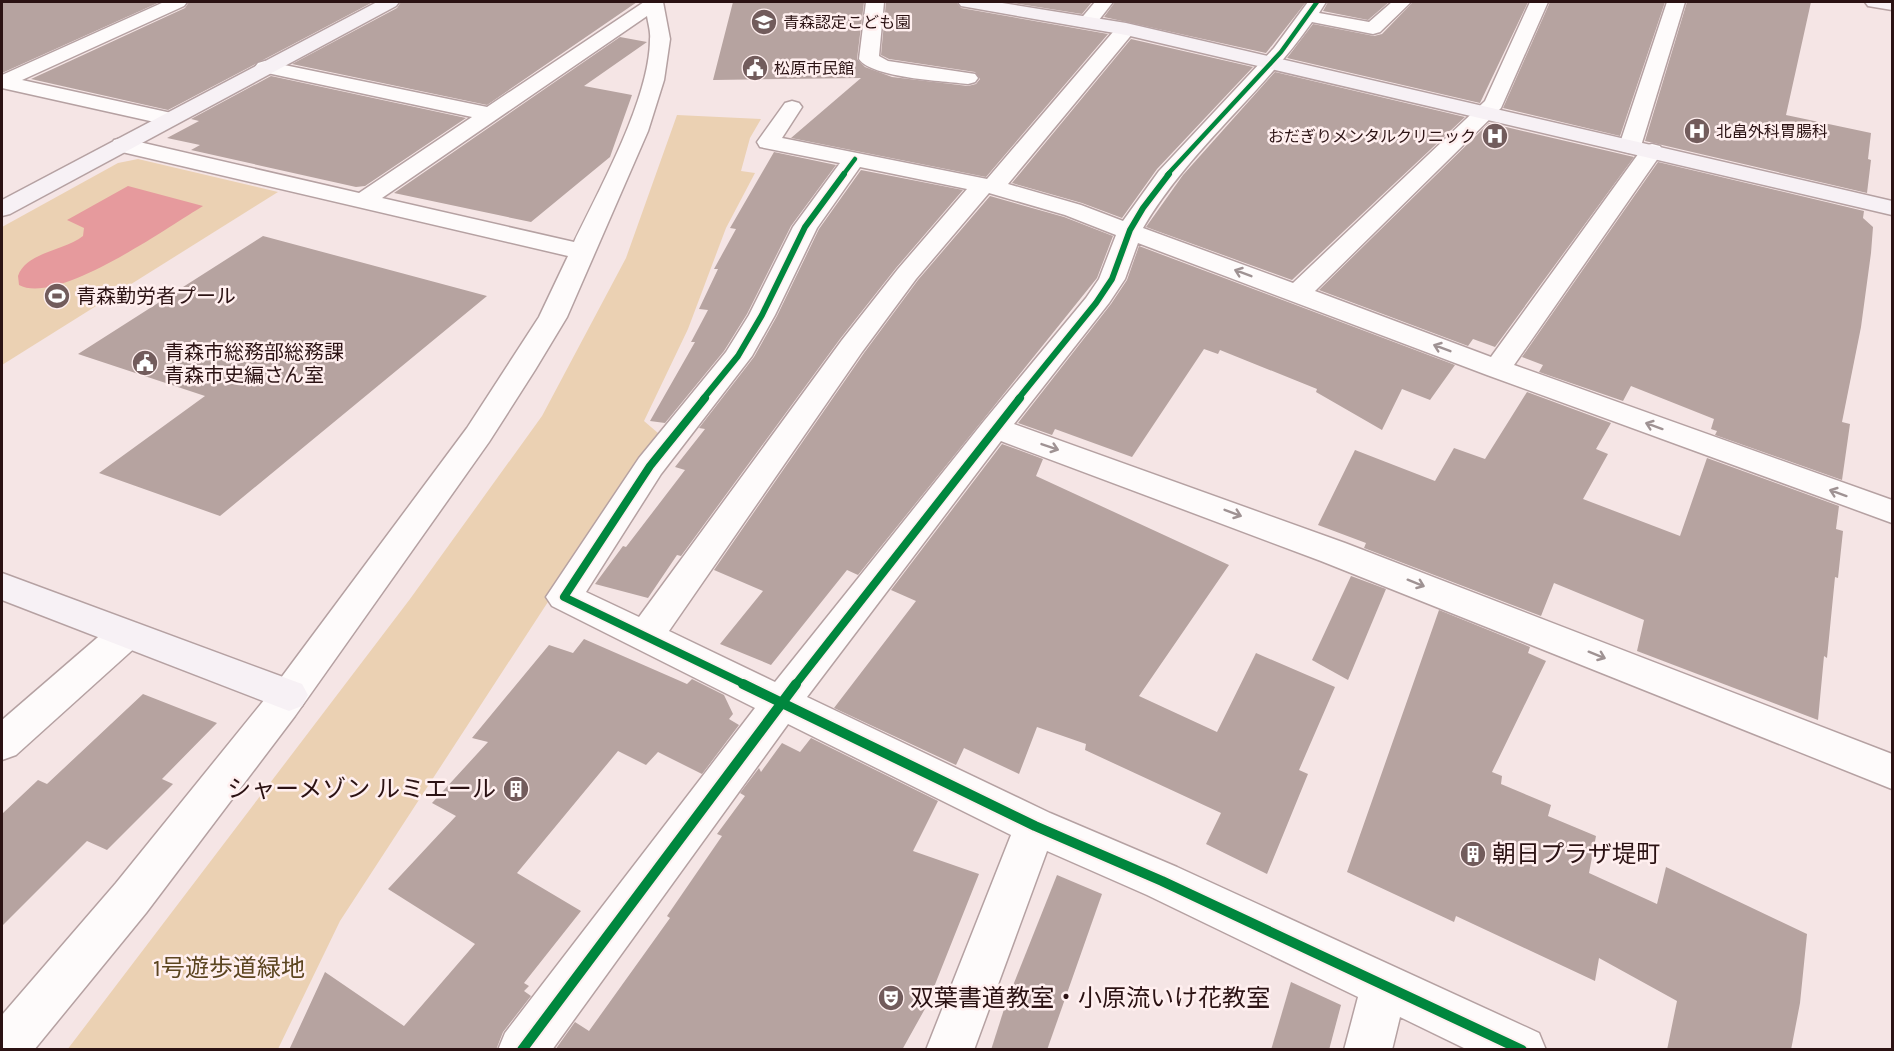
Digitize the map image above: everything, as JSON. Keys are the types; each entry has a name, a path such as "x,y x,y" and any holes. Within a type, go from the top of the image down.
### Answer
{"street":[{"path":"168,119 2,82 178,2"},
{"path":"2,209 390,2"},
{"path":"3,1050 131,898 289,695 509,389 553,316 637,131 654,80 660,39 654,2 361,202"},
{"path":"875,2 869,59 872,62 883,66 968,78"},
{"path":"968,2 1126,29 1893,208"},
{"path":"1088,21 1104,2"},
{"path":"522,1050 782,702 995,428 1096,303 1112,279 1130,230 1167,176 1272,63 1312,9 1373,28 1402,2"},
{"path":"1298,293 1494,104 1539,2"},
{"path":"1497,369 1641,149 1676,2"},
{"path":"1874,2 1893,5"},
{"path":"645,637 852,346 907,274 1126,29"},
{"path":"265,67 489,114"},
{"path":"792,107 768,141 988,186 1073,210 1497,369 1893,512"},
{"path":"122,145 584,252"},
{"path":"855,159 805,227 762,315 738,356 650,466 564,597 1035,826 1162,881 1521,1050"},
{"path":"995,428 1161,486 1390,572 1893,772"},
{"path":"2,586 125,635 289,695"},
{"path":"2,743 125,635"},
{"path":"950,1050 1035,826"},
{"path":"1368,1050 1384,986"}],"green space":[{"name":"1号遊歩道緑地","path":"677,115 761,119 750,138 741,171 755,173 726,228 688,329 644,421 658,433 340,921 278,1049 67,1050 410,599 542,416 626,258"},
{"name":"青森勤労者プール","path":"138,159 278,192 2,365 2,227 118,163"}],"shaded area":[{"path":"128,186 203,206 139,246 85,275 59,284 36,288 19,285 18,276 29,262 83,236 84,228 67,220"}],"building":[{"path":"2,2 160,2 2,73"},
{"path":"189,2 373,2 168,110 31,79 185,8"},
{"path":"401,2 637,2 487,105 292,64 397,8"},
{"path":"733,2 864,2 857,59 865,67 892,77 968,86 976,84 980,79 975,72 889,59 881,55 886,2 956,2 961,8 1108,34 986,177 791,138 861,78 713,80"},
{"path":"1007,2 1092,2 1082,14"},
{"path":"1115,2 1306,2 1266,53 1104,17"},
{"path":"1328,2 1389,2 1368,20 1323,11"},
{"path":"1413,2 1528,2 1480,103 1287,58 1313,24 1374,36 1382,34"},
{"path":"1550,2 1665,2 1620,136 1503,108"},
{"path":"1687,2 1811,2 1786,115 1871,133 1867,193 1645,141"},
{"path":"620,37 647,42 584,86 632,95 610,157 531,222 394,193"},
{"path":"1131,39 1253,67 1157,169 1122,218 1082,203 1012,183"},
{"path":"1275,72 1465,117 1292,280 1146,227 1183,175"},
{"path":"271,76 466,118 365,186 356,187 191,150 200,145 167,138 199,121 191,119"},
{"path":"1489,123 1634,157 1495,347 1473,339 1468,346 1319,290"},
{"path":"774,152 836,165 791,226 747,314 724,351 665,423 650,421 695,342 691,342 708,310 699,309 718,269 714,269 736,229 730,228"},
{"path":"1658,162 1864,211 1863,218 1873,227 1871,253 1861,327 1842,422 1850,424 1842,480 1715,435 1717,431 1711,429 1714,419 1631,386 1623,401 1539,372 1543,365 1522,357"},
{"path":"861,170 963,190 896,268 840,339 681,556 677,555 648,598 595,584 685,470 675,467 705,429 699,428 754,357 777,316 819,229"},
{"path":"990,196 1064,217 1113,236 1097,278 858,575 847,570 771,665 720,644 763,591 714,570 864,353 918,280"},
{"path":"263,236 487,296 220,516 99,473 205,396 78,354"},
{"path":"1139,246 1455,365 1430,400 1402,389 1382,430 1316,392 1317,389 1220,350 1218,354 1204,349 1132,457 1055,429 1052,435 1018,423 1111,304 1127,280"},
{"path":"1527,392 1611,423 1596,449 1608,454 1583,499 1680,536 1707,458 1839,506 1836,529 1843,531 1838,578 1835,577 1827,658 1824,656 1818,720 1637,651 1644,620 1554,583 1541,616 1364,548 1366,543 1318,525 1355,450 1435,481 1454,448 1485,459"},
{"path":"1002,444 1043,459 1036,476 1229,565 1139,696 1217,732 1256,653 1335,687 1299,770 1308,774 1267,874 1206,844 1221,813 1085,750 1086,744 1037,727 1019,774 964,748 956,765 834,708 916,601 891,590"},
{"path":"1351,576 1386,589 1348,680 1312,660"},
{"path":"1439,610 1530,647 1528,653 1546,661 1492,772 1502,776 1501,784 1551,805 1548,816 1596,836 1589,873 1657,904 1666,867 1807,934 1800,1003 1791,1050 1667,1050 1677,1001 1599,958 1595,981 1456,916 1454,922 1347,872"},
{"path":"584,639 687,684 692,679 724,695 733,714 729,719 739,725 702,774 658,752 646,765 618,751 517,873 581,911 524,983 529,986 524,991 531,996 503,1032 496,1050 289,1050 325,972 404,1026 475,944 388,889 456,816 432,803 488,742 472,738 549,645 573,653"},
{"path":"143,694 217,723 162,779 173,784 107,850 87,841 2,926 2,814 38,780 47,784"},
{"path":"811,738 938,801 913,851 979,874 934,987 936,989 902,1050 555,1050 575,1022 589,1031 670,918 667,916 722,836 717,834 745,796 740,793 759,768 761,772 782,743 800,752"},
{"path":"1057,875 1102,894 1047,1050 991,1050 1006,1003"},
{"path":"1291,982 1341,1005 1329,1050 1271,1050"}],"cycle path":[{"path":"522,1050 782,702 995,428 1096,303 1112,279 1130,230 1167,176 1281,52 1317,2"},
{"path":"855,159 805,227 762,315 738,356 650,466 564,597 1035,826 1162,881 1522,1050"}],"place":[{"name":"青森認定こども園","path":"764,22"},
{"name":"松原市民館","path":"755,68"},
{"name":"北畠外科胃腸科","path":"1697,131"},
{"name":"おだぎりメンタルクリニック","path":"1495,136"},
{"name":"青森勤労者プール","path":"57,296"},
{"name":"青森市総務部総務課 青森市史編さん室","path":"145,363"},
{"name":"シャーメゾン ルミエール","path":"516,789"},
{"name":"朝日プラザ堤町","path":"1473,854"},
{"name":"双葉書道教室・小原流いけ花教室","path":"891,998"}]}
